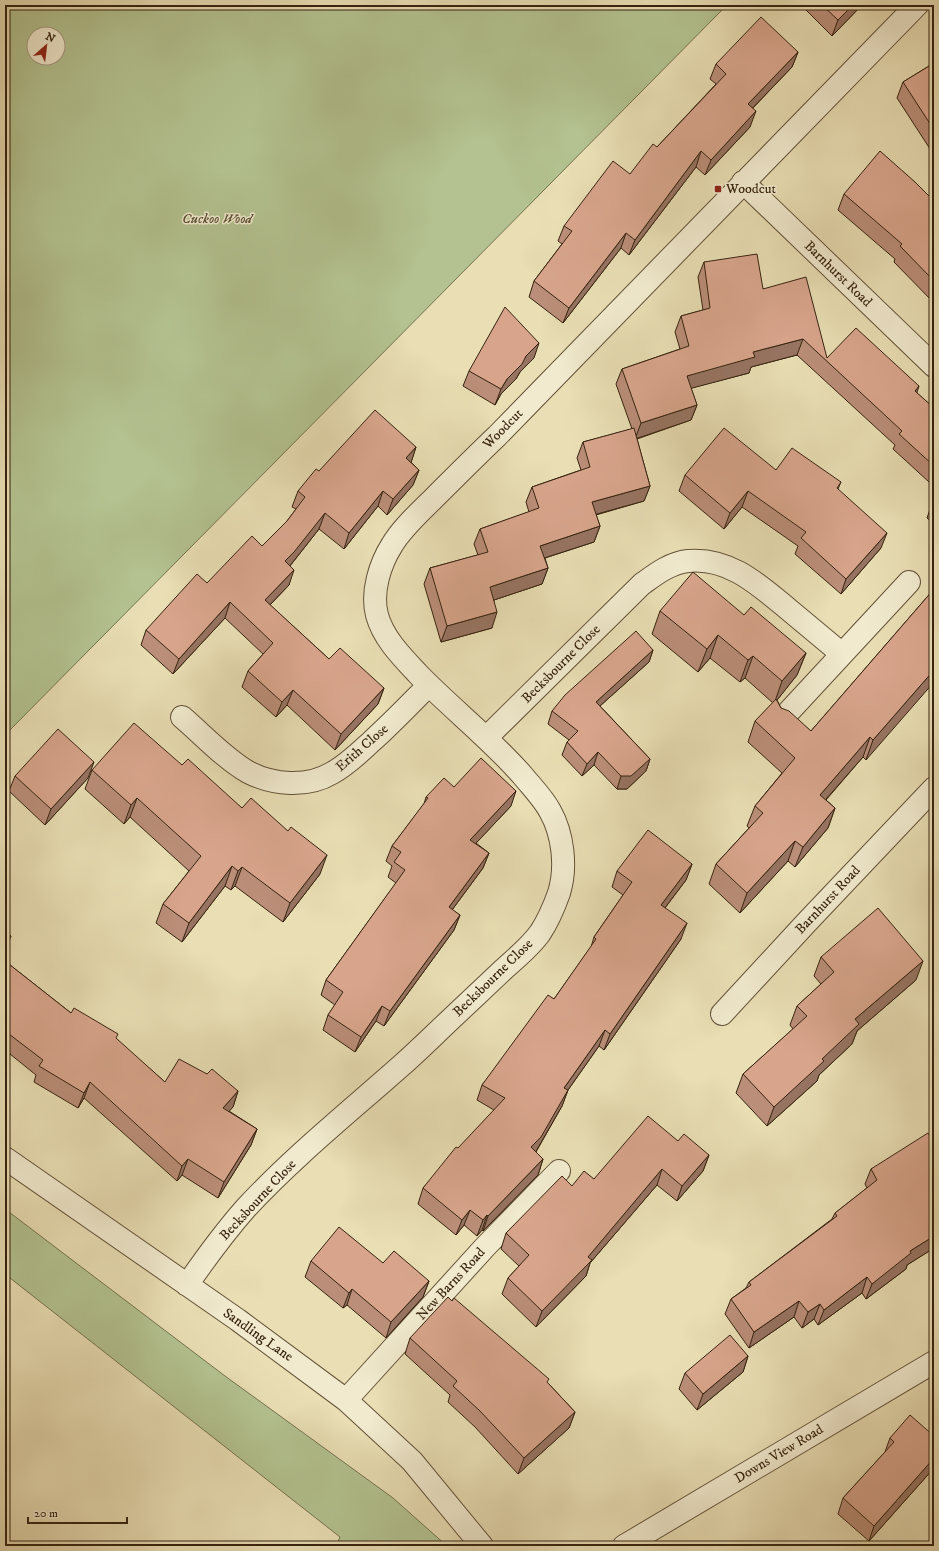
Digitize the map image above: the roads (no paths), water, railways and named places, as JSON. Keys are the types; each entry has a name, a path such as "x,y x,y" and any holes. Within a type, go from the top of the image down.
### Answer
{"street":[{"name":"Woodcut","path":"487,737 429,685 403,658 390,642 382,628 377,615 375,603 376,589 382,568 392,544 427,505 917,5"},
{"name":"Barnhurst Road","path":"743,182 934,366"},
{"name":"Becksbourne Close","path":"187,1285 204,1260 244,1211 267,1187 403,1064 528,946 547,921 560,889 562,876 562,849 558,829 551,812 541,797 487,737 642,584 665,568 687,561 712,562 733,569 753,580 842,654"},
{"path":"782,719 909,582"},
{"name":"Erith Close","path":"182,717 232,761 248,772 266,780 282,783 303,783 331,774 348,763 429,685"},
{"name":"Barnhurst Road","path":"722,1014 934,788"},
{"name":"Sandling Lane","path":"5,1158 296,1361 346,1400 412,1461 482,1546"},
{"name":"New Barns Road","path":"346,1400 485,1247 559,1170"},
{"name":"Downs View Road","path":"624,1546 934,1362"}],"place":[{"name":"Woodcut","path":"718,189"}],"park label":[{"name":"Cuckoo Wood","path":"217,219"}]}
